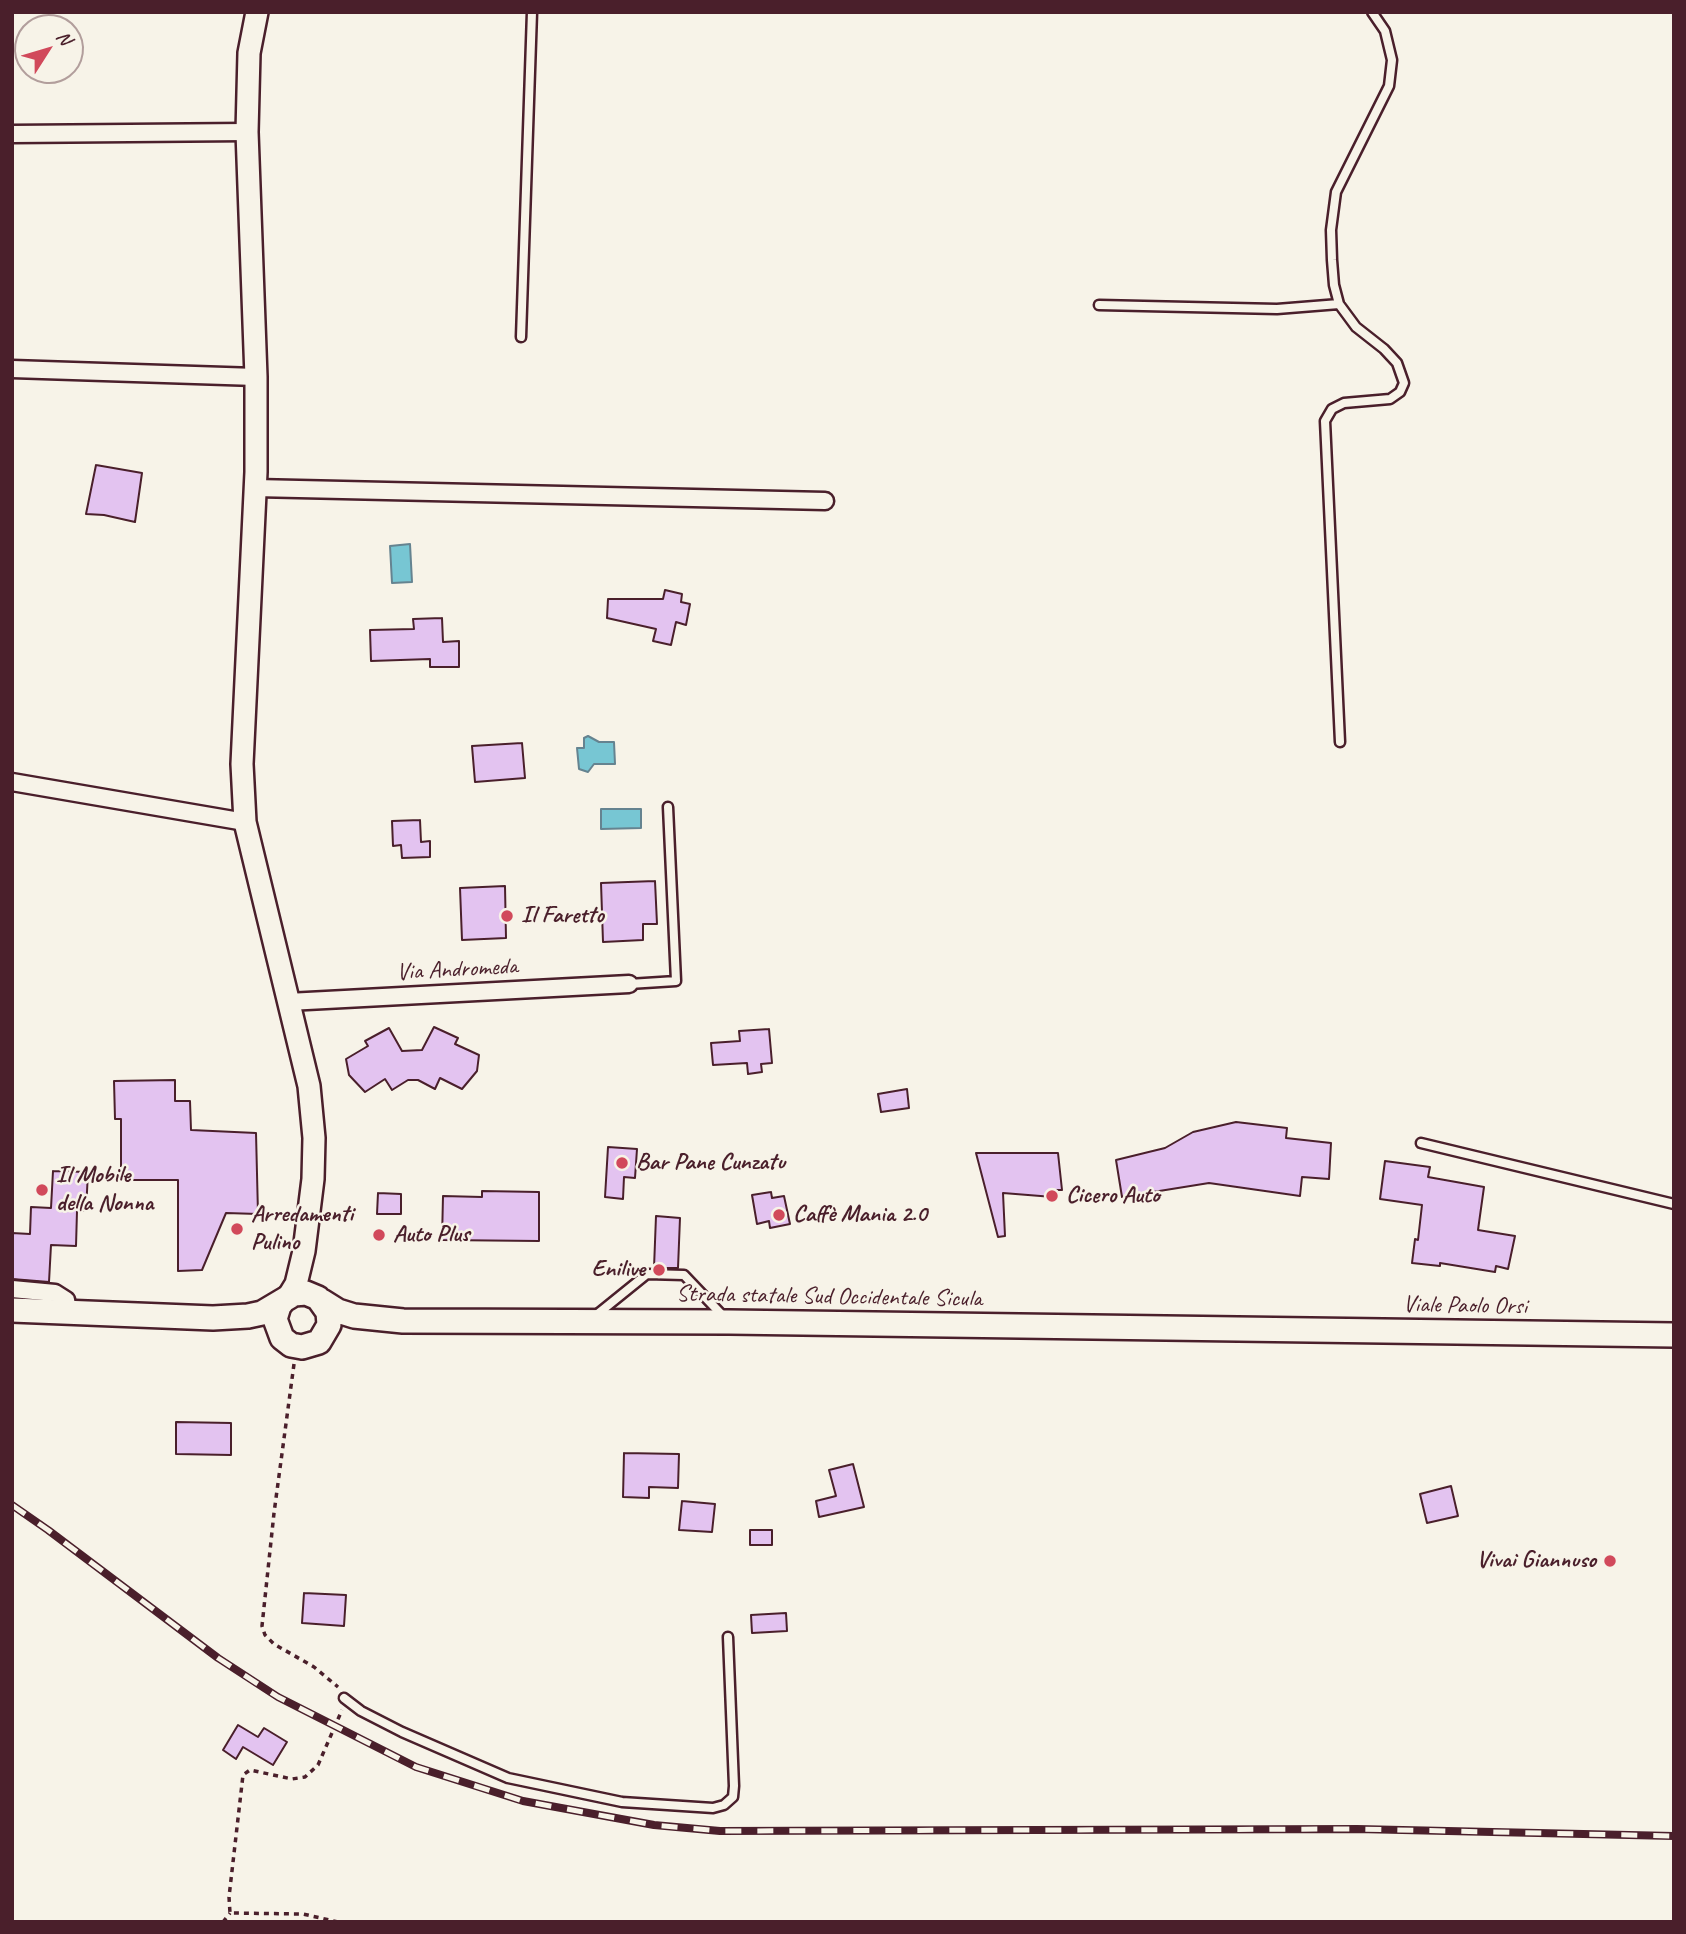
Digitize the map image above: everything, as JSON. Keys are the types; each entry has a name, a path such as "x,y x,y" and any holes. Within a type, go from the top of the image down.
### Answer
{"main road":[{"path":"12,1310 213,1318 248,1316 262,1313 285,1299 306,1293 338,1311 354,1316 403,1321"},
{"path":"285,1299 276,1312 275,1319 289,1342"},
{"path":"319,1342 329,1325 328,1312 320,1299"},
{"path":"213,1318 248,1324 289,1342 308,1347 351,1329 403,1321"},
{"name":"Strada statale Sud Occidentale Sicula","path":"403,1321 1256,1329"},
{"name":"Viale Paolo Orsi","path":"1256,1329 1674,1335"}],"street":[{"path":"257,12 249,53 247,132 256,377 255,488 242,764 245,822 309,1086 314,1138 313,1178 304,1251 296,1284 285,1299"},
{"path":"12,134 247,132"},
{"path":"12,369 256,377"},
{"path":"255,488 825,501"},
{"path":"12,782 245,822"},
{"name":"Via Andromeda","path":"288,1002 629,984"},
{"path":"304,1251 320,1299"},
{"path":"12,1289 55,1293 66,1300 68,1311"}],"lane":[{"path":"521,337 532,12"},
{"path":"1340,742 1325,421 1332,409 1344,403 1390,399 1400,392 1404,383 1397,363 1356,327 1339,304 1334,285 1331,230 1336,192 1389,86 1392,60 1385,31 1372,12"},
{"path":"1099,305 1277,309 1339,304"},
{"path":"629,984 676,981 668,807"},
{"path":"1420,1143 1674,1204"},
{"path":"589,1321 647,1274 684,1275 729,1322"},
{"path":"344,1698 361,1711 392,1727 508,1778 622,1802 713,1808 724,1805 733,1797 734,1786 728,1637"}],"path":[{"path":"223,1922 230,1913 229,1897 243,1775 250,1770 292,1779 305,1777 318,1765 335,1728 344,1698 338,1688 314,1667 274,1644 265,1635 262,1626 289,1342"},
{"path":"230,1913 303,1914 338,1922"}],"water":[{"path":"410,544 412,582 392,583 390,546"},
{"path":"588,736 599,742 614,742 615,764 594,764 588,772 579,769 577,748 584,748 584,738"},
{"path":"601,809 641,809 641,828 601,829"}],"building":[{"path":"96,465 142,473 135,522 86,514"},
{"path":"665,590 682,594 681,602 690,604 686,625 676,622 671,645 653,641 656,629 607,618 608,599 663,599"},
{"path":"442,618 443,642 459,641 459,667 430,667 430,659 371,661 370,630 414,629 413,619"},
{"path":"522,743 525,778 475,782 472,746"},
{"path":"420,820 421,842 430,841 430,857 402,858 401,845 393,846 392,821"},
{"path":"655,881 657,924 643,924 643,940 603,942 601,883"},
{"path":"505,886 506,938 462,940 460,888"},
{"path":"434,1027 458,1038 455,1044 479,1055 477,1071 462,1089 440,1078 435,1089 418,1080 408,1080 392,1090 385,1079 365,1092 349,1075 346,1059 368,1046 365,1041 389,1028 402,1051 422,1050"},
{"path":"769,1029 772,1063 761,1064 762,1072 748,1074 747,1063 713,1065 711,1043 740,1041 739,1031"},
{"path":"175,1080 175,1101 190,1101 191,1130 256,1133 258,1214 226,1213 202,1270 178,1271 178,1180 121,1180 121,1119 115,1119 114,1081"},
{"path":"907,1089 909,1108 881,1112 878,1094"},
{"path":"1236,1122 1287,1128 1286,1138 1331,1143 1329,1179 1302,1177 1300,1196 1209,1183 1122,1197 1116,1160 1165,1148 1193,1132"},
{"name":"Bar Pane Cunzatu","path":"608,1147 637,1149 635,1178 624,1177 623,1199 605,1197"},
{"path":"976,1153 1058,1153 1062,1190 1054,1190 1053,1197 1003,1193 1005,1236 998,1237"},
{"path":"1385,1161 1430,1167 1428,1177 1484,1187 1478,1230 1515,1236 1508,1269 1496,1266 1495,1272 1440,1263 1440,1266 1412,1263 1422,1205 1380,1199"},
{"path":"53,1171 88,1172 86,1211 77,1211 76,1246 51,1245 49,1282 12,1279 12,1233 30,1234 31,1207 51,1208"},
{"path":"482,1191 539,1192 539,1241 442,1240 443,1196 482,1197"},
{"path":"771,1192 772,1198 784,1196 790,1224 770,1228 769,1221 757,1224 752,1195"},
{"path":"378,1193 401,1194 401,1214 377,1214"},
{"path":"656,1216 680,1218 678,1268 654,1268"},
{"path":"176,1422 231,1423 231,1455 176,1454"},
{"path":"624,1453 679,1454 678,1488 649,1487 649,1498 623,1497"},
{"path":"853,1464 864,1507 819,1517 816,1501 836,1496 829,1470"},
{"path":"1451,1486 1458,1516 1427,1523 1420,1494"},
{"path":"682,1501 715,1504 712,1532 679,1530"},
{"path":"750,1530 772,1530 772,1545 750,1545"},
{"path":"304,1593 346,1595 344,1626 302,1623"},
{"path":"786,1613 787,1631 752,1633 751,1615"},
{"path":"238,1725 258,1737 264,1728 287,1742 273,1765 243,1747 236,1759 223,1750"}],"railway":[{"path":"12,1505 218,1658 278,1697 416,1767 523,1801 654,1825 720,1831 1357,1829 1674,1836"}],"place":[{"name":"Il Faretto","path":"507,916"},
{"name":"Bar Pane Cunzatu","path":"622,1163"},
{"name":"Il Mobile della Nonna","path":"42,1190"},
{"name":"Cicero Auto","path":"1052,1196"},
{"name":"Caffè Mania 2.0","path":"779,1215"},
{"name":"Arredamenti Pulino","path":"237,1229"},
{"name":"Auto Plus","path":"379,1235"},
{"name":"Enilive","path":"659,1270"},
{"name":"Vivai Giannuso","path":"1610,1561"}]}
